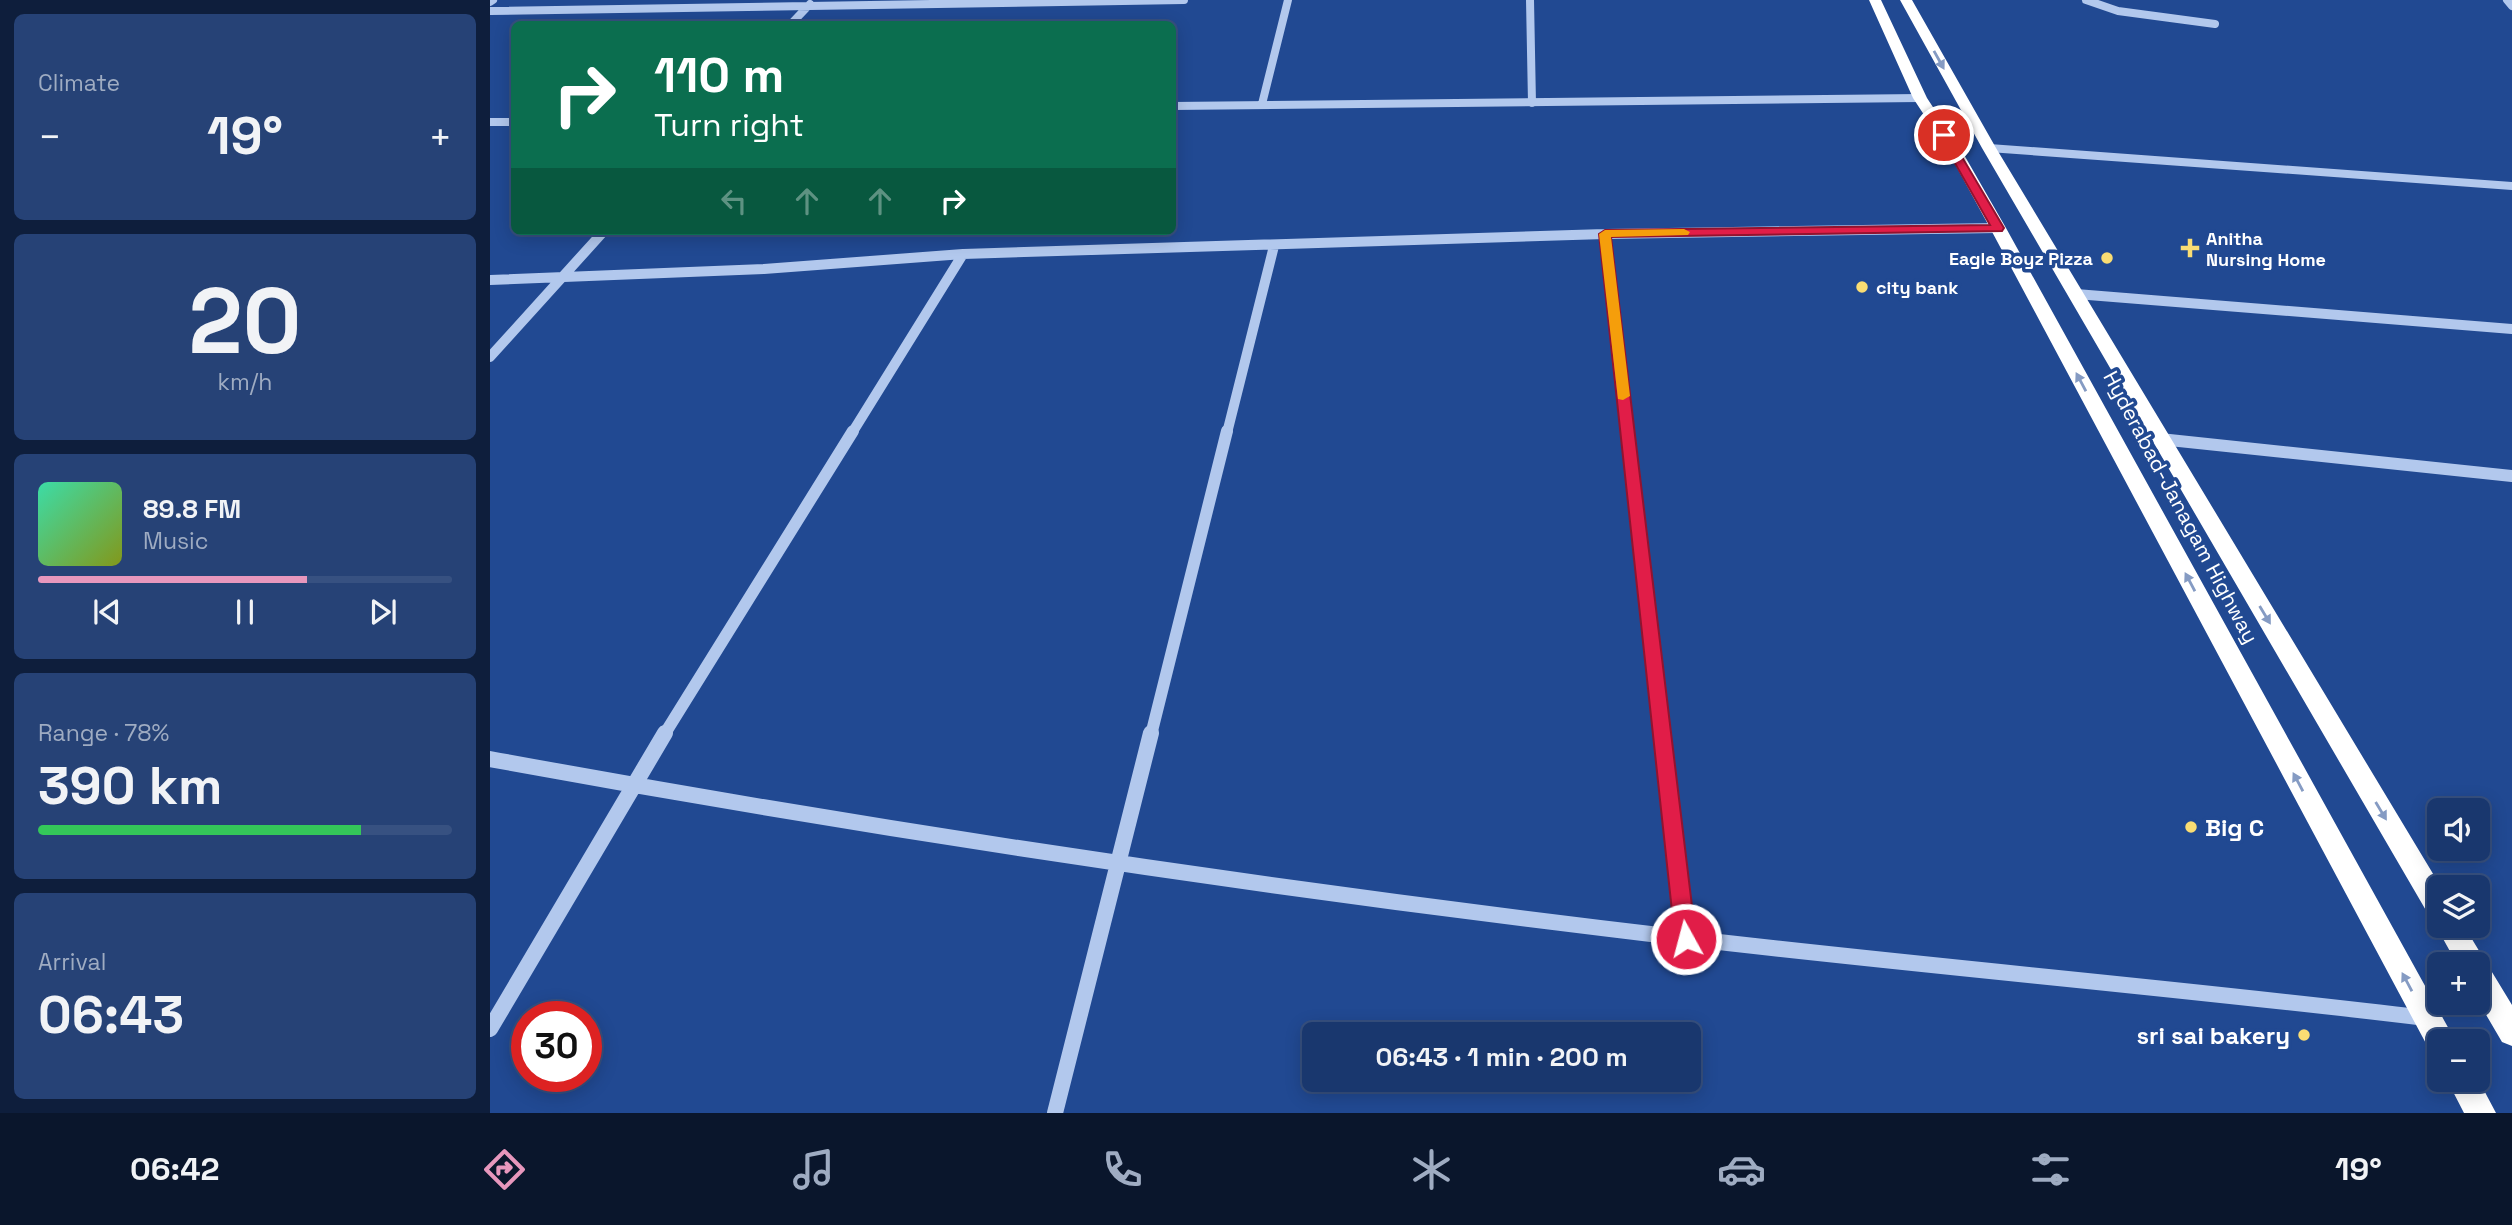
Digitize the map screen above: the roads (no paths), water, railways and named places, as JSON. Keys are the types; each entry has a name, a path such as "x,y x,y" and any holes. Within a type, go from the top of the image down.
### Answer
{"highway":[{"name":"Hyderabad-Janagam Highway","path":"1875,0 1920,98 1956,153 1998,228 2433,1029"},
{"name":"Hyderabad-Janagam Highway","path":"1906,0 1989,148 2427,888"},
{"path":"2490,995 2512,1032"},
{"path":"2469,1092 2481,1113"}],"street":[{"path":"490,11 812,3 1184,0"},
{"path":"1262,104 1288,0"},
{"path":"1530,0 1532,103"},
{"path":"2086,0 2118,11 2215,24"},
{"path":"2507,0 2512,6"},
{"path":"794,21 812,3"},
{"path":"1176,106 1920,98"},
{"path":"490,122 511,122"},
{"path":"1989,148 2512,186"},
{"path":"490,280 764,269 964,254 1605,234 1998,228"},
{"path":"1605,234 1686,939"},
{"path":"490,357 601,235"},
{"path":"1055,1113 1273,246"},
{"path":"490,1030 632,786 964,254"},
{"path":"2076,294 2512,329"},
{"path":"2160,439 2512,476"},
{"path":"490,758 632,786 1118,864 1686,939 2239,995 2427,1018"}],"place":[{"name":"Anitha Nursing Home","path":"2190,248"},
{"name":"Eagle Boyz Pizza","path":"2107,258"},
{"name":"city bank","path":"1862,287"},
{"name":"Big C","path":"2191,827"},
{"name":"sri sai bakery","path":"2304,1035"}]}
